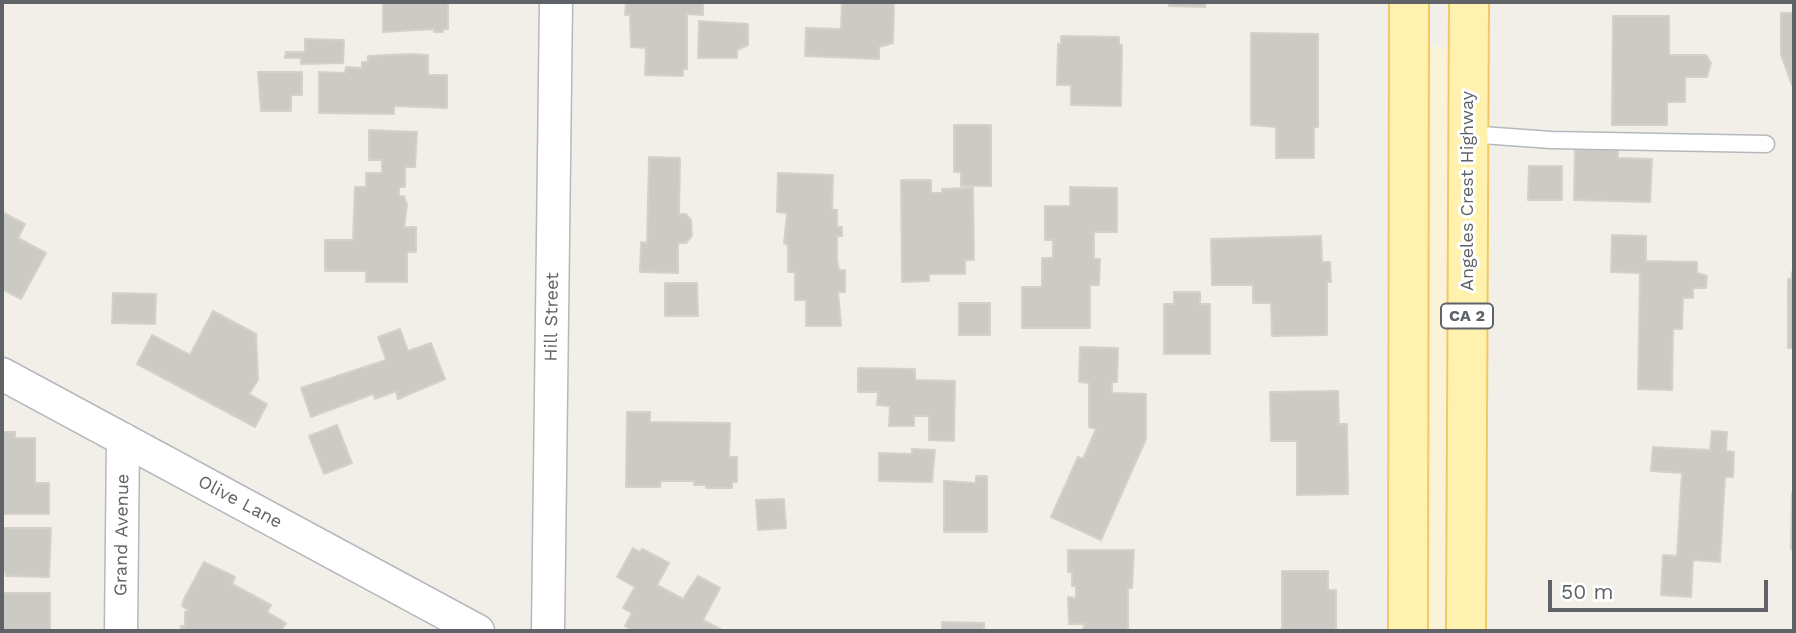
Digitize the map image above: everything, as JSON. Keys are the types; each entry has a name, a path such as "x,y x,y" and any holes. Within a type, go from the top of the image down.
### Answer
{"main road":[{"path":"1408,631 1409,2"},
{"name":"Angeles Crest Highway","path":"1466,631 1469,2"}],"street":[{"name":"Hill Street","path":"548,631 556,2"},
{"name":"Olive Lane","path":"2,374 478,631"},
{"name":"Grand Avenue","path":"121,631 123,439"}],"lane":[{"path":"1468,134 1551,140 1766,144"}],"sand":[{"path":"1425,46 1449,47 1446,631 1421,631"}],"building":[{"path":"383,2 448,2 448,29 443,29 443,32 434,32 434,29 383,32"},
{"path":"626,2 703,2 703,15 687,14 687,69 683,69 683,76 645,75 646,48 631,47 630,15 625,15"},
{"path":"842,2 894,2 893,43 879,47 879,59 805,56 806,28 841,29"},
{"path":"1169,2 1205,2 1205,7 1169,6"},
{"path":"1781,13 1794,13 1792,85 1781,55"},
{"path":"1613,16 1669,16 1669,55 1706,55 1711,63 1707,77 1685,77 1685,102 1667,102 1667,125 1612,125"},
{"path":"699,21 748,24 748,45 737,50 737,58 698,58"},
{"path":"1251,33 1318,34 1318,127 1314,127 1314,158 1276,158 1276,127 1251,125"},
{"path":"1061,36 1119,37 1119,45 1122,45 1121,106 1071,105 1071,85 1057,85 1058,44 1061,44"},
{"path":"305,39 344,40 343,63 301,64 301,58 285,58 286,52 305,52"},
{"path":"428,55 428,75 447,75 447,108 394,106 394,114 319,113 319,72 345,73 346,67 362,68 362,62 368,62 368,56"},
{"path":"258,72 302,72 302,95 291,95 291,111 261,111"},
{"path":"954,125 991,125 991,186 961,186 961,172 954,172"},
{"path":"369,130 417,132 415,167 405,167 405,187 399,187 399,196 404,196 407,205 404,227 416,227 416,252 407,252 407,282 366,282 366,271 325,271 325,240 353,240 355,187 366,187 366,173 382,173 382,160 369,160"},
{"path":"1575,144 1618,145 1618,158 1652,159 1650,202 1574,200"},
{"path":"649,157 680,158 679,214 686,214 691,220 692,236 686,243 678,243 678,273 640,272 641,242 647,243"},
{"path":"1529,166 1562,166 1562,200 1528,200"},
{"path":"778,173 833,175 832,210 837,210 837,227 842,227 842,236 837,236 837,260 839,270 845,270 845,292 838,292 841,326 806,326 806,300 795,300 795,272 788,272 788,245 784,243 787,213 777,212"},
{"path":"901,180 931,180 931,193 942,193 942,189 973,188 974,260 965,260 965,274 929,274 929,281 902,282"},
{"path":"1070,187 1117,188 1117,232 1094,232 1094,259 1100,259 1099,285 1090,285 1090,328 1022,328 1022,287 1042,287 1042,258 1053,258 1053,240 1045,240 1045,206 1070,206"},
{"path":"2,212 25,224 18,238 46,253 21,299 2,289"},
{"path":"1612,235 1646,236 1646,261 1697,262 1697,273 1707,276 1706,288 1693,288 1693,298 1683,298 1682,329 1673,329 1672,390 1638,389 1640,273 1611,272"},
{"path":"1321,236 1322,262 1330,262 1331,282 1327,282 1327,335 1272,336 1271,303 1253,303 1253,285 1212,285 1211,239"},
{"path":"1792,272 1794,348 1788,348 1788,279 1792,279"},
{"path":"665,283 697,283 698,316 665,316"},
{"path":"1174,292 1200,292 1200,304 1210,304 1210,354 1164,354 1164,304 1174,304"},
{"path":"113,293 156,294 155,324 112,323"},
{"path":"959,303 990,303 990,335 959,335"},
{"path":"213,311 256,334 258,380 249,394 267,404 255,427 137,364 152,335 190,355"},
{"path":"400,329 408,351 431,343 445,379 398,399 396,391 375,399 373,394 311,417 301,388 386,360 378,337"},
{"path":"1080,347 1118,348 1117,382 1112,382 1112,393 1146,394 1146,439 1101,540 1051,517 1078,457 1083,459 1096,429 1089,427 1089,383 1079,382"},
{"path":"858,368 915,369 915,380 955,381 954,441 929,440 929,416 914,416 914,426 889,426 890,406 877,405 878,392 858,392"},
{"path":"1338,391 1339,424 1347,424 1348,494 1297,495 1297,441 1271,441 1270,392"},
{"path":"627,412 650,412 650,422 730,423 729,457 737,457 737,482 732,482 732,488 706,488 706,485 694,485 694,481 661,481 660,487 626,487"},
{"path":"337,425 352,463 324,474 309,436"},
{"path":"1712,431 1727,432 1726,451 1734,452 1733,477 1725,477 1720,562 1693,560 1691,597 1661,595 1663,555 1677,556 1682,473 1651,471 1653,447 1710,450"},
{"path":"2,432 15,432 15,438 35,438 35,483 49,483 49,514 2,514"},
{"path":"912,449 935,450 932,482 879,481 879,453 912,454"},
{"path":"976,476 987,476 987,532 944,532 944,481 976,483"},
{"path":"1794,493 1794,549 1791,549"},
{"path":"784,499 786,528 758,530 756,500"},
{"path":"2,528 51,528 49,577 6,576 6,572 2,572"},
{"path":"633,548 640,552 642,549 669,563 657,585 683,599 698,576 720,588 703,620 724,631 633,631 625,626 632,613 623,608 635,587 617,577"},
{"path":"1068,550 1134,550 1132,588 1128,588 1128,630 1082,631 1085,624 1069,624 1068,597 1076,598 1076,586 1072,586 1072,572 1068,572"},
{"path":"204,562 235,577 232,584 271,605 267,612 286,623 281,631 181,631 181,626 185,626 185,612 189,610 182,606 184,599"},
{"path":"1282,571 1328,571 1328,590 1336,590 1336,631 1273,631 1282,629"},
{"path":"2,593 50,593 50,631 2,631"},
{"path":"942,622 984,623 984,631 942,631"}]}
